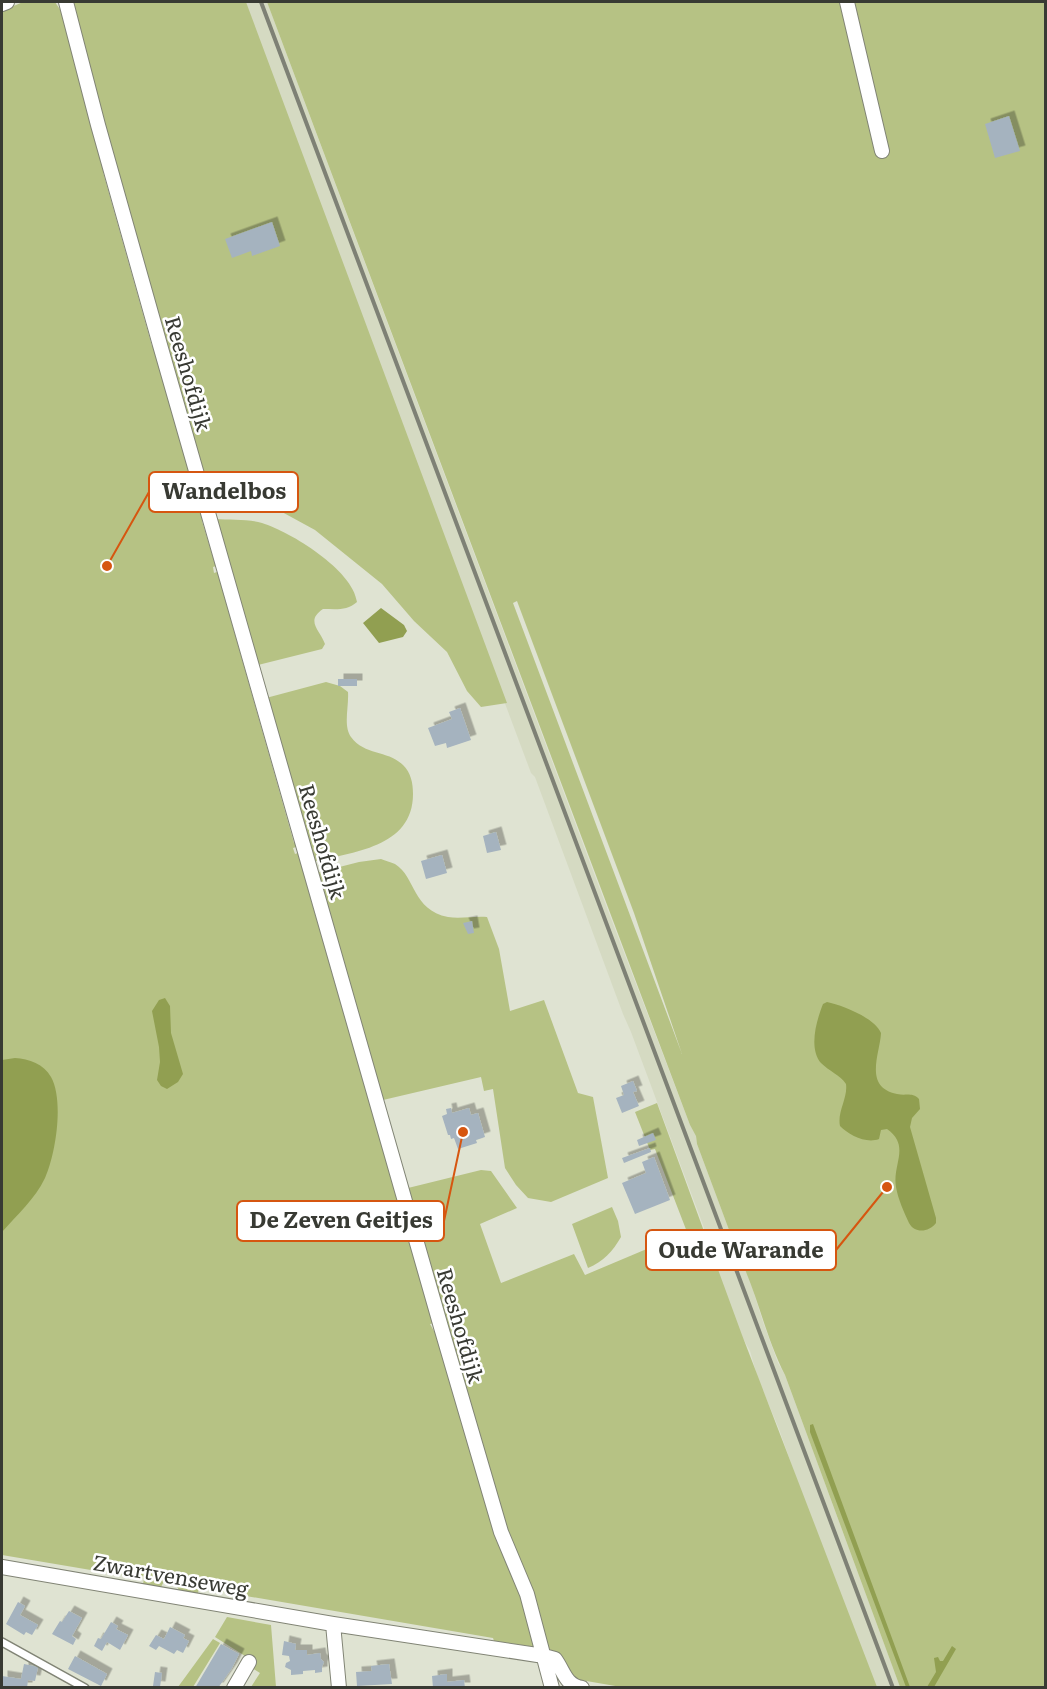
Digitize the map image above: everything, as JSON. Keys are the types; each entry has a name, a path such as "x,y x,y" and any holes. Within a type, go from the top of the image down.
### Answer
{"street":[{"path":"2,4 7,2"},
{"name":"Reeshofdijk","path":"66,2 147,301 441,1327 501,1532 524,1587 552,1688"},
{"path":"847,2 882,151"},
{"name":"Zwartvenseweg","path":"2,1567 333,1624 544,1656"},
{"path":"333,1624 339,1688"},
{"path":"544,1656 555,1659 566,1679 572,1685 582,1688"},
{"path":"234,1688 249,1662"}],"lane":[{"path":"2,1642 85,1688"}],"shaded area":[{"path":"23,2 55,2 63,11 106,170 103,172 152,346 156,346 206,519 202,521 214,561 217,560 219,565 213,567 214,573 220,571 222,577 219,578 294,843 298,842 299,846 293,848 295,854 301,852 302,855 299,857 309,893 431,1317 436,1323 430,1324 434,1331 438,1330 517,1579 535,1647 199,1588 198,1593 179,1590 171,1577 164,1576 161,1587 143,1584 144,1579 2,1555 2,11"},
{"path":"71,2 246,2 507,703 481,707 467,691 447,652 414,621 382,584 315,530 282,512 210,499 139,256"},
{"path":"243,2 267,2 610,916 690,1125 696,1135 697,1144 738,1254 747,1271 778,1363 785,1375 900,1687 870,1687 779,1429 758,1379 750,1351 740,1333 703,1225 631,1032 535,777 531,773"},
{"path":"267,2 1045,2 1045,1687 900,1687 751,1283","holes":["517,601 634,913 682,1054 513,603"]},
{"path":"215,519 251,521 274,528 319,554 345,577 357,602 345,608 323,609 318,613 314,622 325,644 322,649 258,665"},
{"path":"381,608 404,625 407,631 403,637 379,643 363,623"},
{"path":"326,682 340,686 348,692 347,722 351,737 363,747 391,757 403,765 411,778 413,794 410,812 403,826 392,837 362,850 312,862 266,698"},
{"path":"381,859 395,864 402,870 421,901 436,913 453,918 487,917 499,949 510,1011 544,1000 578,1093 593,1097 608,1178 551,1202 528,1198 505,1168 493,1089 484,1091 481,1077 383,1100 316,873"},
{"path":"165,998 170,1006 171,1033 183,1074 178,1082 167,1089 157,1080 160,1062 159,1047 152,1011 159,1000"},
{"path":"827,1002 857,1013 878,1027 881,1033 876,1069 880,1084 897,1094 914,1096 919,1099 920,1109 912,1118 910,1127 936,1218 936,1223 930,1228 918,1230 912,1227 901,1205 895,1179 899,1149 894,1135 887,1129 881,1130 879,1139 863,1139 848,1133 840,1126 846,1084 821,1063 817,1057 814,1042 816,1025 823,1004"},
{"path":"15,1058 36,1063 48,1072 55,1087 57,1099 57,1127 49,1168 41,1186 2,1232 2,1060"},
{"path":"657,1103 742,1335 877,1687 627,1688 569,1678 547,1652 509,1544 408,1188 481,1170 491,1171 517,1208 480,1224 501,1283 574,1254 585,1275 687,1232 655,1149 650,1150 635,1112"},
{"path":"612,1207 621,1237 607,1255 588,1268 572,1224"},
{"path":"813,1424 910,1687 906,1687 810,1432 810,1425"},
{"path":"227,1617 271,1625 276,1687 251,1687 260,1673 252,1668 245,1656 215,1637"},
{"path":"213,1639 220,1643 193,1687 178,1687"},
{"path":"952,1646 956,1649 934,1687 927,1687 936,1672 934,1658 938,1657 940,1661 943,1661"}],"building":[{"path":"1009,116 1020,151 995,158 985,124"},
{"path":"272,222 280,246 252,256 251,251 232,258 225,239"},
{"path":"338,679 357,679 357,686 338,686"},
{"path":"460,708 471,740 447,748 446,743 435,746 428,728 452,719 449,712"},
{"path":"496,832 501,850 487,853 483,836"},
{"path":"442,855 447,873 426,879 421,861"},
{"path":"472,921 474,933 468,934 463,923"},
{"path":"633,1081 637,1091 633,1092 639,1106 622,1113 616,1098 624,1095 621,1086"},
{"path":"451,1108 452,1113 469,1108 471,1115 478,1113 485,1137 476,1140 477,1143 458,1149 454,1138 451,1139 448,1135 442,1116 447,1114 446,1109"},
{"path":"653,1133 656,1140 639,1146 637,1140"},
{"path":"650,1148 651,1152 624,1163 622,1158"},
{"path":"654,1157 670,1200 635,1214 622,1183 646,1173 642,1162"},
{"path":"18,1602 25,1606 20,1615 38,1625 32,1635 26,1632 24,1635 6,1624"},
{"path":"69,1611 82,1618 72,1636 76,1639 73,1645 52,1634"},
{"path":"111,1622 118,1626 116,1629 128,1635 120,1650 107,1642 102,1651 94,1646"},
{"path":"170,1627 185,1635 183,1638 189,1641 183,1653 177,1650 174,1654 159,1646 156,1650 149,1646 156,1635 164,1639"},
{"path":"284,1641 296,1644 295,1650 307,1650 307,1655 320,1653 324,1662 322,1672 303,1671 303,1674 291,1675 291,1670 285,1667 290,1661 289,1656 282,1655"},
{"path":"221,1644 239,1654 232,1668 218,1688 195,1688"},
{"path":"75,1656 107,1674 101,1686 68,1669"},
{"path":"24,1664 38,1667 35,1681 28,1680 27,1688 2,1688 2,1676 21,1679"},
{"path":"389,1664 392,1684 357,1686 356,1672 372,1671 371,1666"},
{"path":"155,1672 162,1673 160,1687 153,1686"},
{"path":"447,1674 447,1682 464,1680 465,1688 433,1688 432,1676"}],"railway":[{"path":"261,2 893,1688"}],"place":[{"name":"Wandelbos","path":"107,566"},
{"name":"De Zeven Geitjes","path":"463,1132"},
{"name":"Oude Warande","path":"887,1187"}]}
